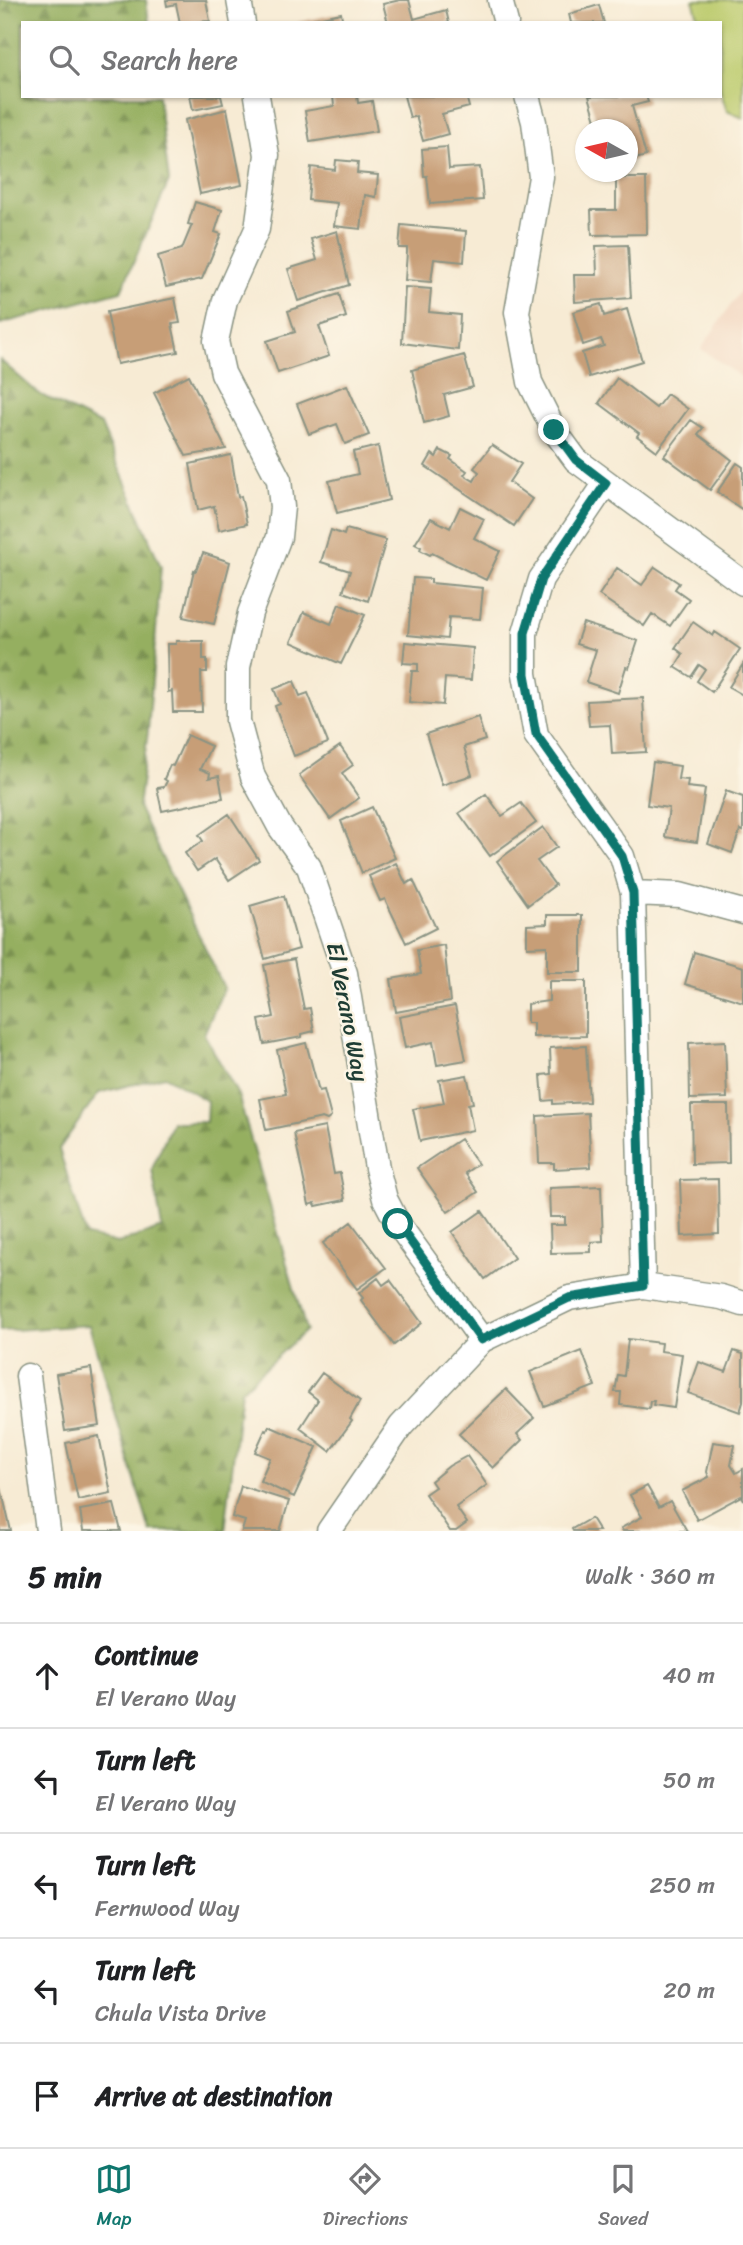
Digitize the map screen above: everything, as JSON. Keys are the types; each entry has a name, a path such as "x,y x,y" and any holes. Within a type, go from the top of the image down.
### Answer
{"street":[{"path":"239,0 243,21"},
{"path":"500,0 505,21"},
{"name":"El Verano Way","path":"257,98 267,155 257,229 225,300 216,341 223,373 279,480 282,507 279,537 250,613 238,667 238,720 253,777 280,827 309,867 341,960 384,1199 398,1224 481,1340"},
{"path":"528,98 534,122 541,177 516,312 530,382 554,430 576,460 743,583"},
{"path":"606,483 541,579 525,633 525,674 536,734 622,856 633,893 643,1286"},
{"path":"633,893 680,895 743,912"},
{"path":"329,1531 401,1426 481,1340 569,1298 643,1286 721,1297 743,1304"},
{"path":"28,1376 47,1531"}],"shaded area":[{"path":"743,287 743,378 701,349"}],"green space":[{"path":"0,0 146,0 149,21 21,21 21,98 158,98 169,181 121,291 0,324"},
{"path":"693,0 743,0 743,118 727,111 722,96 722,21 699,21"},
{"path":"0,360 39,394 101,425 161,567 148,731 138,807 224,988 204,1034 238,1095 306,1330 241,1390 225,1531 150,1531 89,1325 0,1331","holes":["165,1076 207,1101 206,1122 172,1122 152,1169 162,1228 118,1243 86,1236 59,1149 99,1093"]}],"building":[{"path":"166,0 206,0 210,21 180,21 176,4 167,6"},
{"path":"409,0 414,19 446,10 449,21 387,21 383,4"},
{"path":"599,5 603,21 571,21 569,14"},
{"path":"341,13 343,21 303,21"},
{"path":"190,98 222,98 223,104 193,110"},
{"path":"333,98 357,98 358,103 372,101 377,131 310,142 305,111 334,106"},
{"path":"405,98 467,98 469,107 442,114 448,134 423,141 416,116 410,118"},
{"path":"590,98 647,98 648,102 632,106 636,119 596,119"},
{"path":"227,109 242,185 200,194 185,120"},
{"path":"638,127 646,156 638,158"},
{"path":"447,147 449,169 480,167 483,200 430,204 422,149"},
{"path":"336,160 358,162 357,173 378,175 376,197 365,195 361,229 334,226 337,203 308,200 311,167 335,170"},
{"path":"638,178 646,178 647,234 592,235 591,210 616,210 616,182 638,182"},
{"path":"195,202 222,210 215,232 221,234 202,279 166,287 158,256 182,249 192,225 188,224"},
{"path":"401,225 466,231 464,262 434,259 431,282 405,280 407,248 399,248"},
{"path":"337,231 349,285 298,301 288,269 317,260 311,239"},
{"path":"628,245 631,298 575,302 574,275 597,275 596,246"},
{"path":"405,287 431,289 429,312 460,315 458,350 402,343"},
{"path":"339,294 346,317 319,326 329,356 278,373 267,341 295,332 288,311"},
{"path":"175,298 180,323 172,324 178,352 117,364 107,312"},
{"path":"601,304 604,316 627,309 642,361 589,377 582,353 604,346 601,339 583,345 573,312"},
{"path":"464,355 473,387 444,395 449,416 424,423 412,370"},
{"path":"189,375 226,449 186,456 154,393"},
{"path":"617,378 656,408 667,394 688,409 657,451 637,436 639,433 599,403"},
{"path":"347,385 369,435 345,444 337,424 309,434 297,404"},
{"path":"691,420 703,428 698,434 732,460 710,490 664,456"},
{"path":"492,445 521,464 509,482 532,499 514,526 425,466 432,454 436,457 440,450 452,456 450,459 467,471 464,475 474,481 479,472 474,468"},
{"path":"378,446 389,500 337,513 329,481 358,474 353,452"},
{"path":"231,455 238,497 241,496 247,524 219,530 214,506 198,510 190,464"},
{"path":"737,463 743,467 743,510 717,492"},
{"path":"460,507 484,519 474,538 500,551 486,580 432,553 430,555 420,550 421,547 415,544 431,518 450,528"},
{"path":"346,529 386,540 368,601 343,592 350,571 321,562 331,530 344,535"},
{"path":"203,553 230,562 214,624 183,617 194,570 196,571"},
{"path":"655,567 679,583 675,589 689,599 670,626 652,614 644,626 599,595 617,568 642,585"},
{"path":"413,578 431,579 431,583 483,588 480,619 449,617 447,639 408,635"},
{"path":"339,604 365,615 341,664 291,642 304,612 331,624"},
{"path":"693,622 713,636 715,632 740,649 712,692 697,681 705,669 699,665 691,677 675,667 683,654 675,648"},
{"path":"583,623 638,641 618,693 586,682 596,650 576,644"},
{"path":"176,641 203,641 203,659 207,659 207,672 201,672 202,712 173,712 172,691 168,692 167,644 176,644"},
{"path":"405,642 473,648 471,680 445,678 443,705 409,702 412,671 418,671 418,664 403,663"},
{"path":"743,664 743,695 729,687"},
{"path":"294,681 300,696 308,693 328,743 294,756 275,706 280,704 274,689"},
{"path":"643,698 646,752 612,754 610,725 589,726 587,701"},
{"path":"478,717 485,740 464,747 472,775 442,785 426,734"},
{"path":"187,735 211,746 200,769 210,773 209,778 219,776 223,798 162,811 157,788 164,787 167,781 164,779 170,765 173,766"},
{"path":"340,746 353,765 342,773 359,798 330,819 299,775"},
{"path":"653,762 680,766 678,779 688,780 687,787 705,789 697,842 665,837 669,808 647,805"},
{"path":"726,791 743,797 743,831 740,830 732,853 708,844"},
{"path":"486,794 502,816 521,803 536,823 490,856 459,813"},
{"path":"372,807 395,858 362,873 341,821"},
{"path":"229,814 259,860 229,880 215,859 197,871 185,853 203,841 199,835"},
{"path":"543,827 557,847 537,861 555,885 528,905 497,861"},
{"path":"396,863 406,884 413,880 436,928 406,943 385,899 380,901 369,876"},
{"path":"284,896 299,949 265,959 250,906"},
{"path":"547,915 582,915 582,972 547,972 547,946 527,947 527,925 547,924"},
{"path":"444,945 450,1002 396,1012 391,979 421,974 417,950"},
{"path":"694,952 743,967 743,1002 685,984"},
{"path":"294,959 304,1009 310,1008 314,1031 302,1034 302,1037 264,1044 259,1020 274,1017 264,965"},
{"path":"549,981 586,981 586,1036 533,1037 533,1023 527,1023 527,1004 549,1001"},
{"path":"455,1006 466,1060 437,1065 433,1042 405,1048 399,1017"},
{"path":"725,1041 727,1098 690,1099 689,1043"},
{"path":"306,1043 319,1091 324,1090 331,1117 327,1120 322,1118 266,1130 260,1099 286,1094 277,1050"},
{"path":"586,1046 589,1102 553,1104 553,1100 543,1101 541,1075 551,1074 550,1048"},
{"path":"467,1075 473,1103 468,1104 473,1130 420,1141 413,1109 444,1103 439,1080"},
{"path":"691,1105 728,1105 729,1163 692,1164"},
{"path":"588,1113 591,1167 554,1169 554,1163 539,1163 537,1116"},
{"path":"325,1127 334,1174 340,1173 345,1200 309,1205 294,1133"},
{"path":"460,1139 478,1164 465,1173 478,1192 448,1212 417,1168"},
{"path":"718,1179 719,1234 682,1236 680,1180"},
{"path":"601,1186 603,1241 591,1242 591,1252 551,1253 550,1225 565,1225 565,1217 550,1217 549,1188"},
{"path":"482,1211 514,1258 485,1279 452,1232"},
{"path":"351,1222 386,1268 357,1289 323,1243"},
{"path":"378,1278 383,1285 390,1280 422,1323 394,1345 361,1300 363,1298 359,1293"},
{"path":"628,1339 661,1343 660,1351 682,1354 674,1408 653,1405 654,1401 650,1401 649,1409 620,1405 621,1392 615,1392 618,1375 624,1376"},
{"path":"582,1351 595,1386 544,1406 530,1372"},
{"path":"734,1351 743,1354 743,1402 740,1412 688,1393 699,1362 726,1372"},
{"path":"91,1368 100,1426 65,1431 56,1374"},
{"path":"322,1373 360,1401 350,1419 352,1421 330,1451 300,1428 318,1400 308,1392"},
{"path":"506,1389 534,1418 517,1434 522,1440 493,1468 459,1434"},
{"path":"269,1426 317,1447 294,1497 260,1481 270,1458 255,1452"},
{"path":"99,1436 111,1493 78,1500 66,1443"},
{"path":"713,1442 735,1445 731,1465 736,1473 743,1469 743,1500 741,1496 697,1520 682,1491 709,1477 707,1472"},
{"path":"467,1456 487,1485 456,1507 467,1523 456,1531 450,1531 425,1494 435,1487 431,1481"},
{"path":"241,1486 289,1501 280,1531 242,1531 245,1521 232,1517"},
{"path":"647,1486 659,1507 670,1501 687,1531 623,1531 621,1528 642,1517 630,1495"},
{"path":"1,1488 11,1531 0,1531"},
{"path":"114,1504 121,1531 83,1531 80,1510"},
{"path":"591,1518 599,1531 573,1531 572,1529"}],"route":[{"path":"398,1224 481,1340 569,1298 643,1286 633,893 622,856 536,734 525,674 525,633 541,579 606,483 576,460 554,430"}]}
